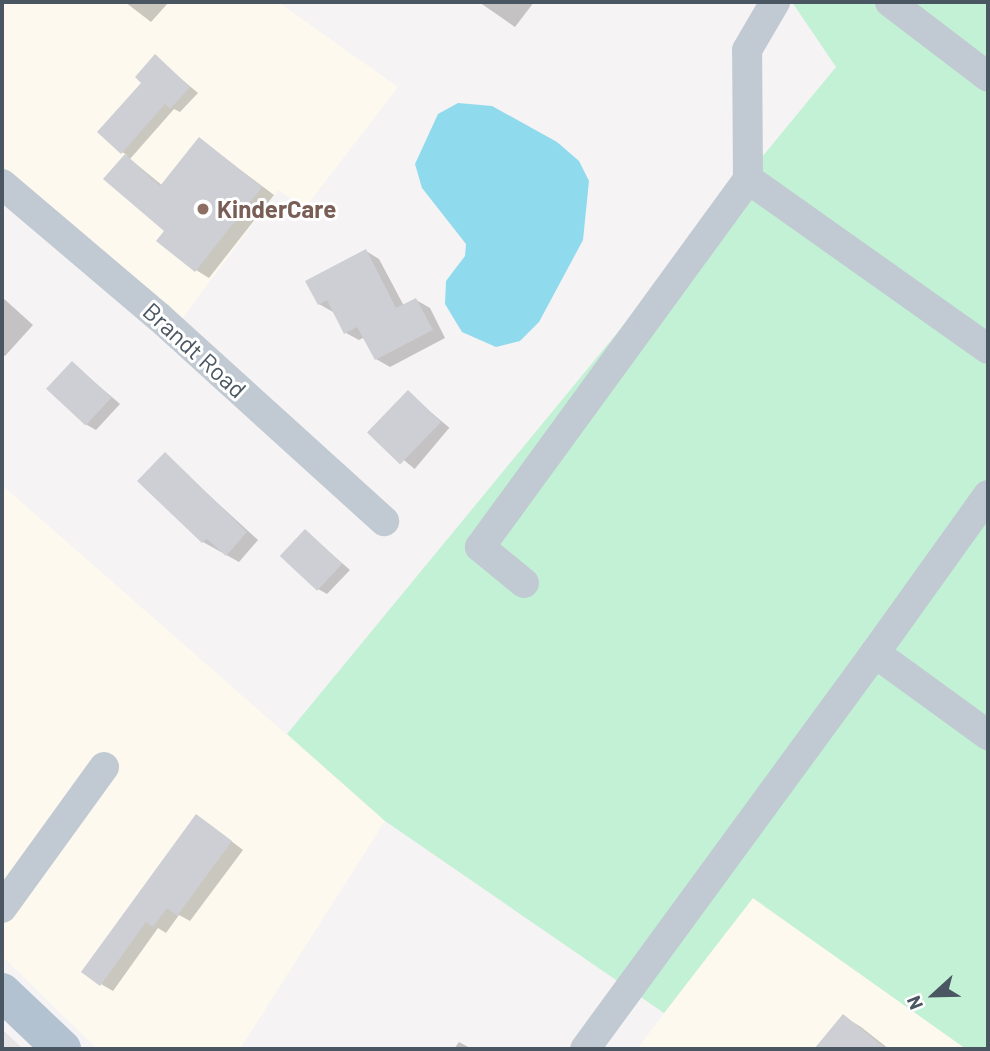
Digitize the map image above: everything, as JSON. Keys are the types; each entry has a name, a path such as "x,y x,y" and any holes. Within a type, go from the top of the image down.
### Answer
{"main road":[{"path":"2,992 62,1049"}],"street":[{"path":"524,583 480,547 748,178 747,50 775,2"},
{"path":"890,2 988,77"},
{"path":"748,178 988,349"},
{"name":"Brandt Road","path":"2,184 168,326 384,521"},
{"path":"585,1049 988,495"},
{"path":"875,653 988,735"},
{"path":"2,908 104,767"}],"shaded area":[{"path":"2,2 278,2 398,87 305,208 278,190 181,320 2,166"},
{"path":"2,485 385,821 240,1049 97,1049 2,956"},
{"path":"752,898 966,1049 637,1049"},
{"path":"2,1029 23,1049 2,1049"}],"green space":[{"path":"792,2 988,2 988,1049 966,1049 753,898 664,1013 385,821 287,734 836,67"}],"water":[{"path":"458,103 492,106 557,142 579,161 589,181 583,240 539,322 520,341 496,347 462,332 445,304 446,281 465,256 466,244 422,188 415,164 438,114"}],"building":[{"path":"155,54 190,87 170,109 165,104 121,154 97,132 141,83 135,77"},
{"name":"KinderCare","path":"199,137 262,187 195,272 156,241 164,231 103,179 125,154 160,186"},
{"path":"366,249 396,308 416,298 433,330 375,360 357,327 344,334 327,300 318,305 305,281"},
{"path":"72,361 111,398 86,426 46,389"},
{"path":"408,390 441,422 400,464 367,432"},
{"path":"165,452 247,532 226,556 207,539 202,543 137,481"},
{"path":"305,529 342,564 317,591 280,556"},
{"path":"196,814 232,841 177,916 167,908 153,927 146,922 100,986 81,972"},
{"path":"843,1014 886,1049 814,1049"}],"place":[{"name":"KinderCare","path":"203,209"}]}
